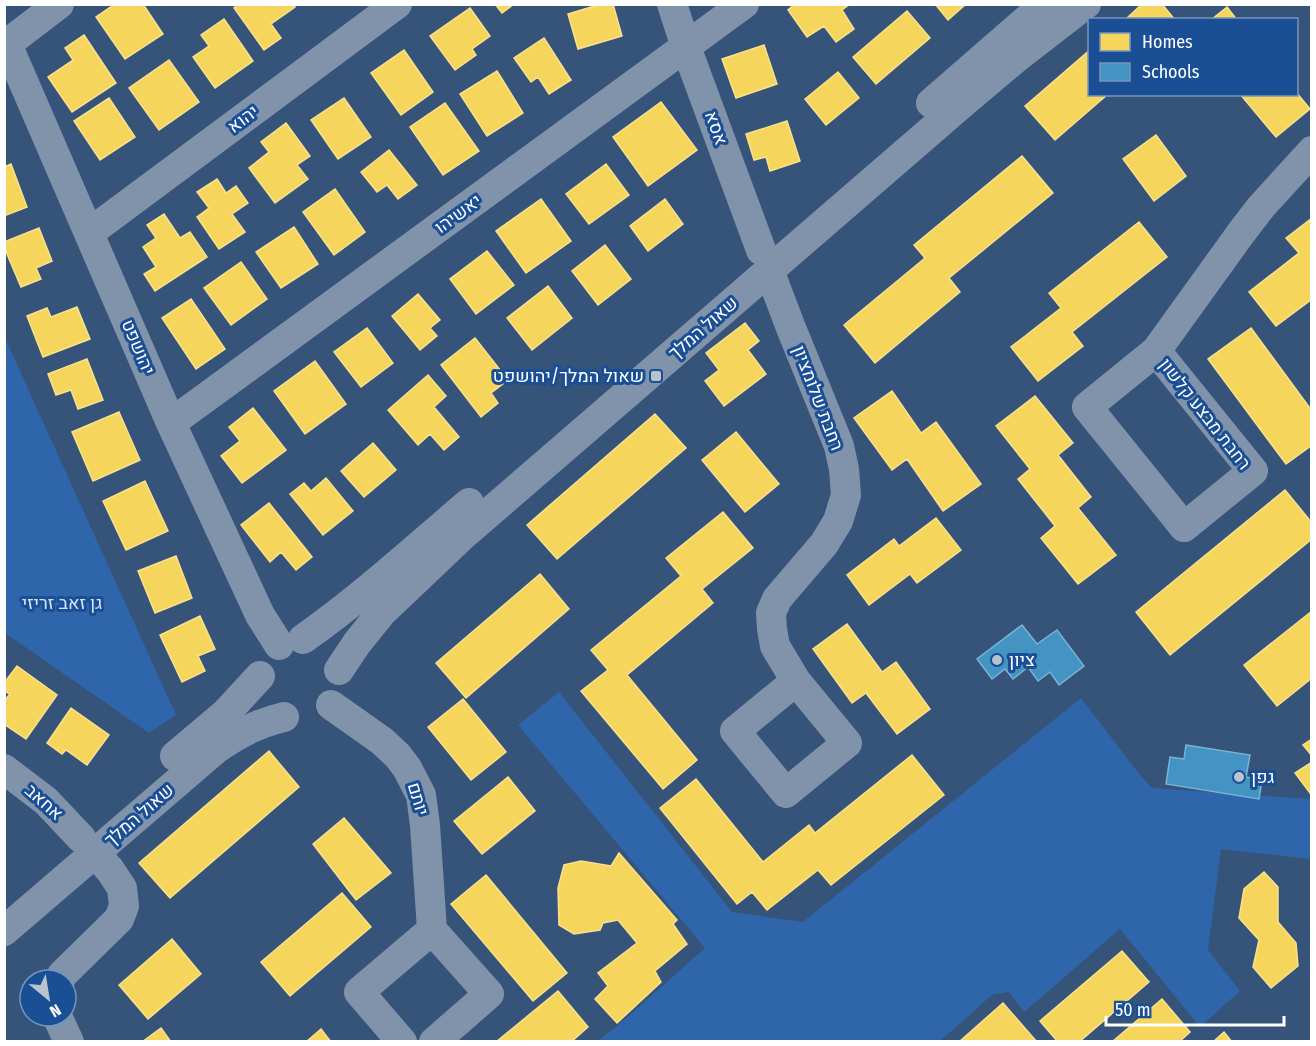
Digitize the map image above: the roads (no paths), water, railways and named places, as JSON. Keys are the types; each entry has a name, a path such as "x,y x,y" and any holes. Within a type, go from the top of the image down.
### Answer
{"street":[{"path":"6,45 59,4"},
{"name":"יהוא","path":"89,233 397,4"},
{"name":"אסא","path":"672,4 765,260"},
{"name":"יאשיהו","path":"171,423 744,4"},
{"name":"שאול המלך","path":"339,669 357,642 382,612 454,544 1045,4"},
{"name":"שאול המלך","path":"291,642 336,615 374,586 765,260 1086,4"},
{"name":"יהושפט","path":"6,45 171,423 260,615 291,642"},
{"name":"רחבת מבצע קלשון","path":"1156,351 1254,471 1184,527 1087,407 1156,351 1241,233 1311,152"},
{"name":"רחבת שלומציון","path":"765,260 790,328 839,446 846,495 838,521 824,544 777,599 771,613 775,646 796,681"},
{"path":"291,642 315,642 326,648 335,658 339,669 338,694 321,714 309,719 297,720 284,717 273,710 265,700 261,688 260,676 266,659 270,654 291,642"},
{"name":"שאול המלך","path":"4,931 226,713 260,676"},
{"name":"יותם","path":"331,705 382,741 398,756 421,795 432,930"},
{"name":"שאול המלך","path":"4,904 88,846 216,748 242,732 264,722 284,717"},
{"name":"אחאב","path":"4,769 46,801 110,870 122,888 124,906 119,919 69,968"},
{"path":"402,1041 359,992 432,930 489,994 434,1041"}],"place":[{"name":"שאול המלך/יהושפט","path":"656,376"},
{"name":"ציון","path":"997,660"},
{"name":"גפן","path":"1239,777"}],"park label":[{"name":"גן זאב זריזי","path":"62,603"}]}
